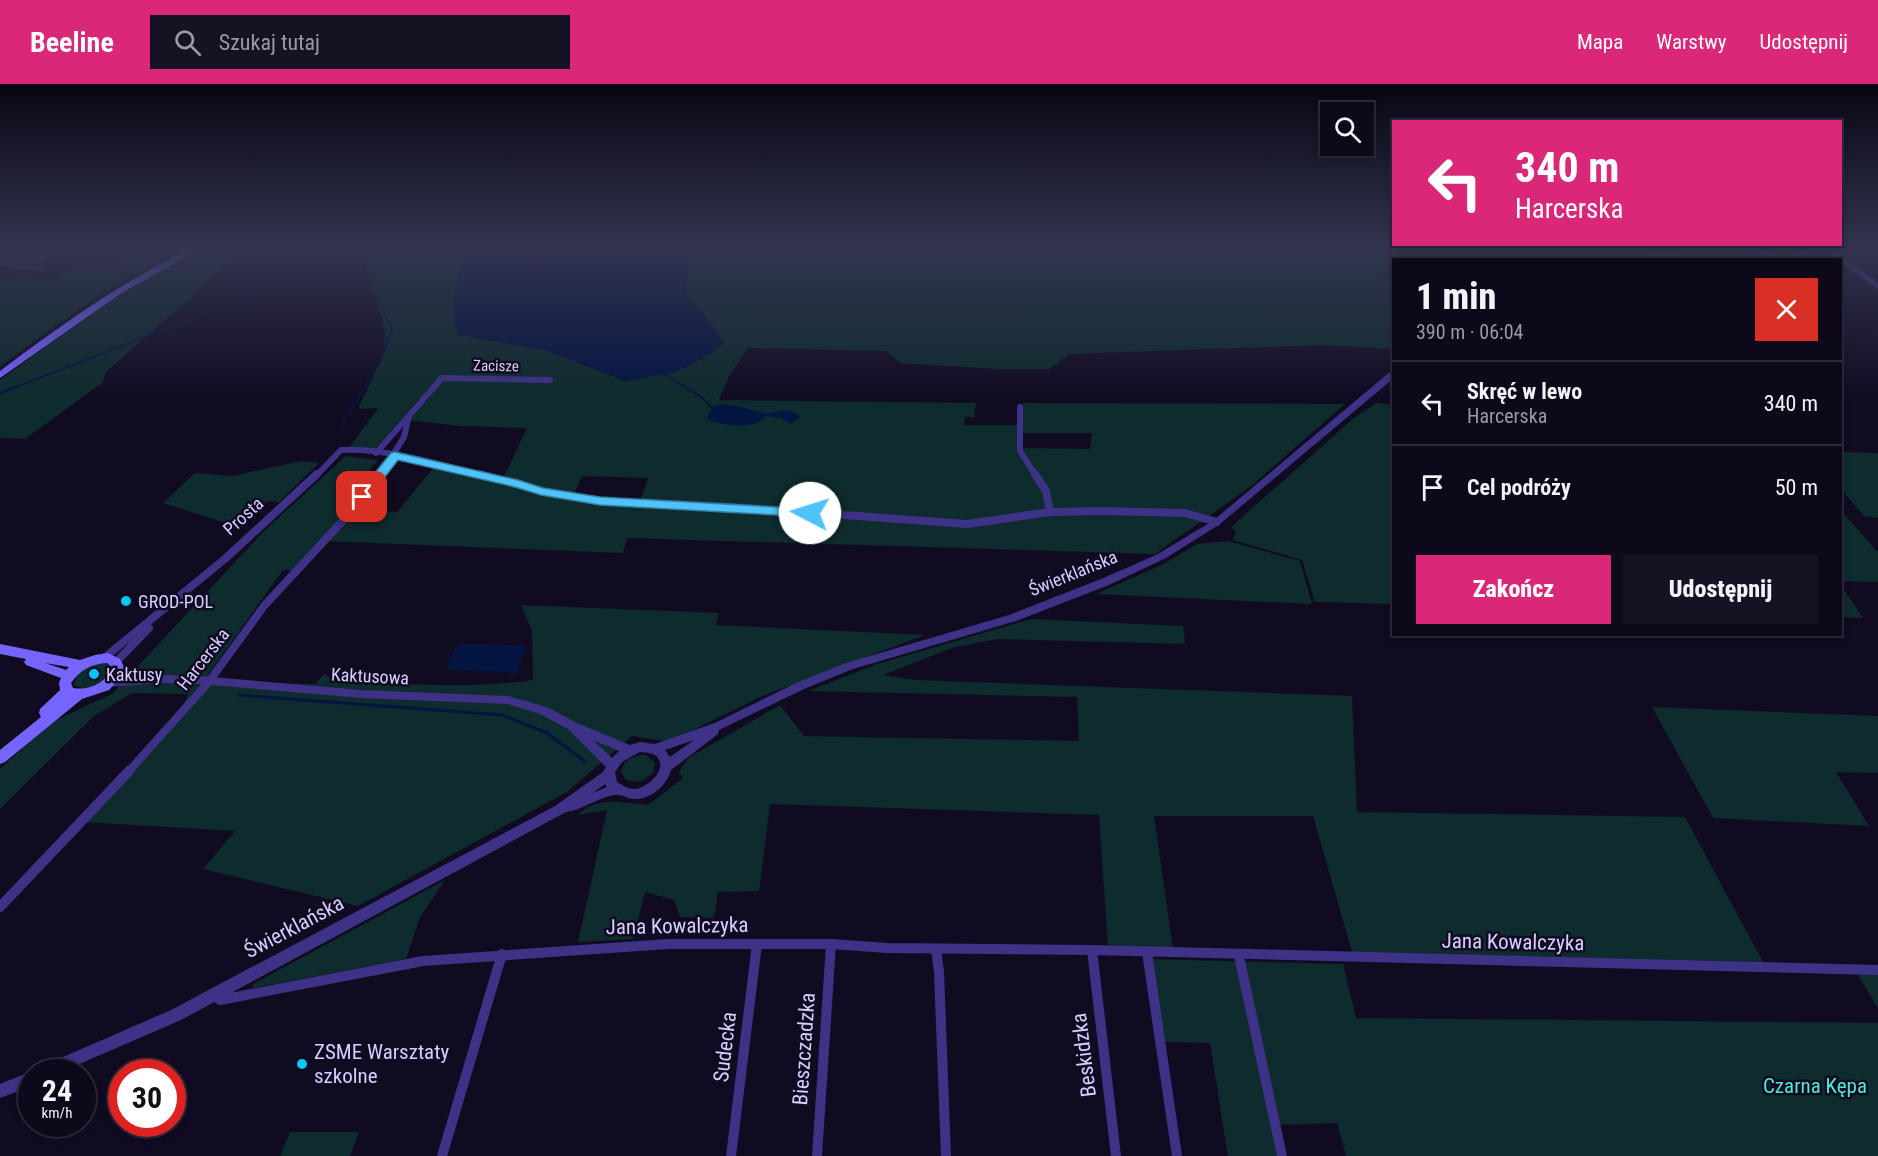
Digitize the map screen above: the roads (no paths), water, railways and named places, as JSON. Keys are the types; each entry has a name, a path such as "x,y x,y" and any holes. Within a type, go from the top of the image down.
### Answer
{"main road":[{"path":"0,375 104,298"},
{"path":"6,651 68,676"},
{"path":"0,758 73,693 97,690 109,682 113,664 81,665 28,658"},
{"path":"73,693 64,686 68,676 81,665"}],"street":[{"name":"Świerklańska","path":"656,749 721,725 800,686 842,669 893,651 1002,622 1105,582 1162,556 1217,522 1392,375"},
{"name":"Zacisze","path":"442,378 550,380"},
{"name":"Harcerska","path":"376,453 442,378"},
{"path":"1020,407 1020,451 1046,491 1050,512"},
{"name":"Harcerska","path":"0,907 210,680 264,605 362,497 395,456 403,441 409,416"},
{"name":"Prosta","path":"113,664 168,608 306,485 341,450 376,453"},
{"path":"376,453 518,483 541,491 618,502 733,507 967,524 1050,512 1185,513 1217,522"},
{"name":"Kaktusowa","path":"113,664 163,679"},
{"name":"Kaktusowa","path":"109,682 163,679 210,680 352,694 508,700 543,710 629,750"},
{"name":"Kaktusowa","path":"571,725 611,770"},
{"name":"Świerklańska","path":"667,766 721,725"},
{"path":"646,747 656,749 664,756 667,766 662,780 646,791 633,794 617,789 612,782 611,770 619,756 629,750 646,747"},
{"name":"Świerklańska","path":"559,810 611,770"},
{"name":"Świerklańska","path":"77,1059 121,1041 214,995 559,810 617,789"},
{"name":"Jana Kowalczyka","path":"214,995 220,1000 399,965 502,954 661,944 831,944 936,949 1092,950 1239,956 1878,970"},
{"name":"Sudecka","path":"731,1156 757,944"},
{"name":"Bieszczadzka","path":"816,1156 831,944"},
{"path":"936,949 939,972 946,1156"},
{"name":"Beskidzka","path":"1092,950 1116,1156"},
{"path":"1147,952 1177,1156"},
{"path":"442,1156 502,954"},
{"path":"1239,956 1282,1156"},
{"path":"0,1091 18,1084"}],"water":[{"path":"454,298 690,298 724,344 675,372 625,381 546,350 459,335 455,325"},
{"path":"722,404 764,413 791,411 800,417 790,424 782,418 766,416 754,424 747,425 709,421 707,418 712,407"},
{"path":"461,644 523,645 525,649 517,669 522,670 510,677 511,673 505,672 448,670 447,666 456,646"}],"waterway":[{"path":"0,393 247,298"},
{"path":"341,426 379,364 392,329 377,298"},
{"path":"664,374 701,397 712,407"},
{"path":"238,695 502,715 547,733 586,762"}],"place":[{"name":"GROD-POL","path":"126,601"},
{"name":"Kaktusy","path":"94,674"},
{"name":"ZSME Warsztaty szkolne","path":"302,1064"}],"park label":[{"name":"Czarna Kępa","path":"1815,1086"}]}
